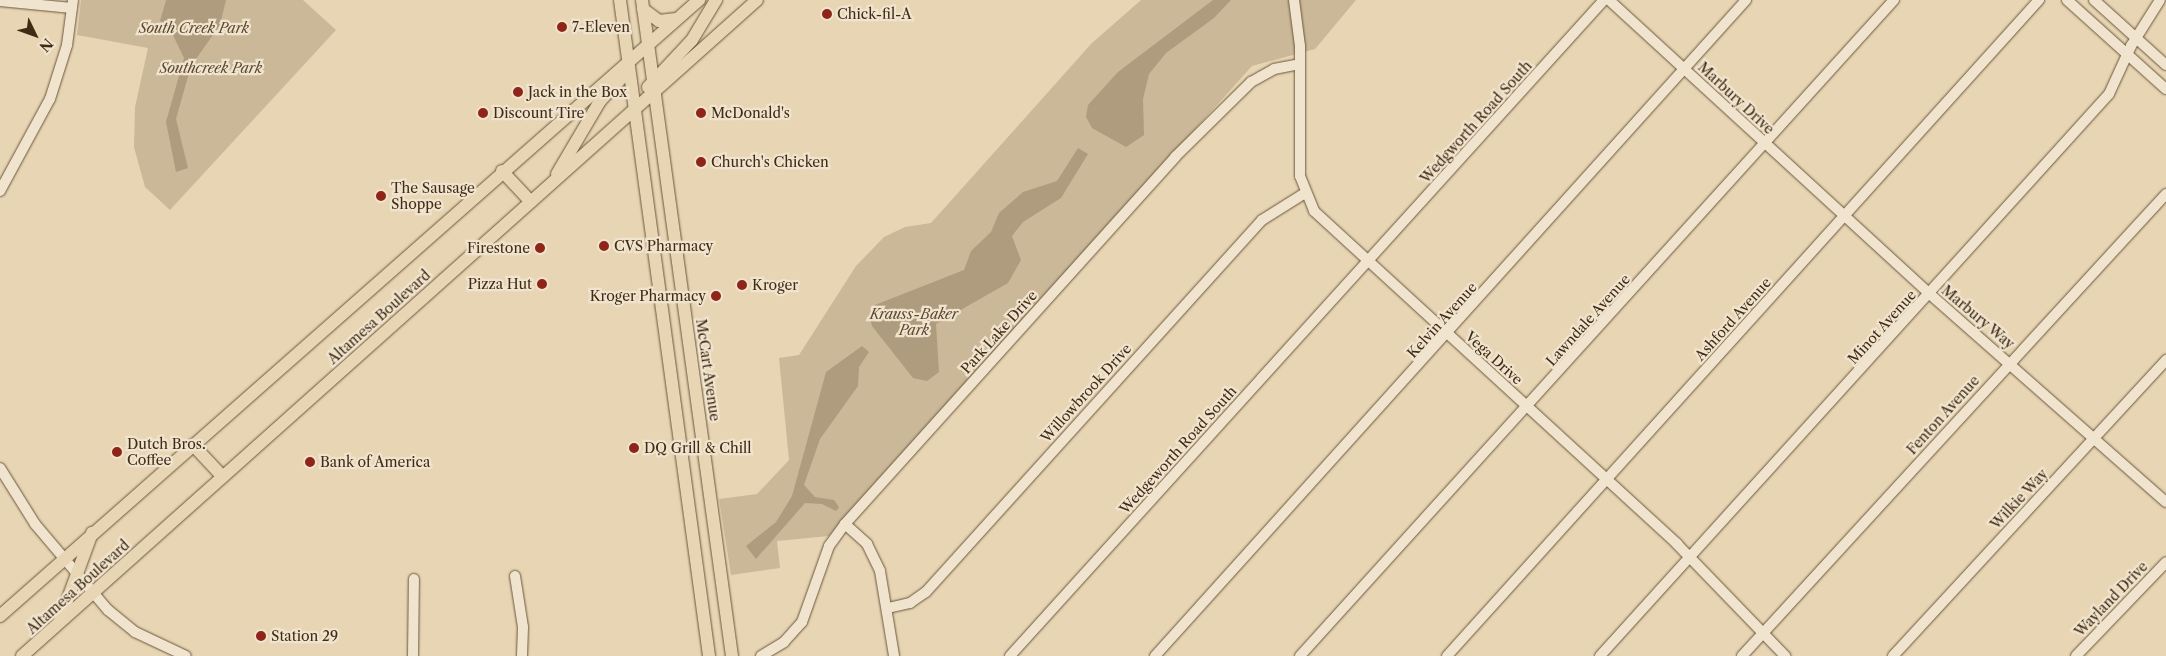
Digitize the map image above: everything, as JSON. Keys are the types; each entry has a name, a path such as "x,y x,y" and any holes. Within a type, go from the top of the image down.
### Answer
{"main road":[{"path":"620,0 709,656"},
{"path":"550,185 600,100 648,44 699,0"},
{"path":"653,88 692,40 716,0"},
{"name":"Altamesa Boulevard","path":"22,656 532,202 636,108 653,88 757,0"},
{"path":"643,4 659,21 678,18"},
{"name":"McCart Avenue","path":"643,4 732,656"},
{"name":"Altamesa Boulevard","path":"0,616 502,171 629,65"},
{"path":"502,171 532,202"},
{"path":"656,265 680,264"},
{"path":"677,421 700,422"},
{"path":"193,445 222,476"},
{"path":"59,623 78,576 92,533"}],"street":[{"name":"Vega Drive","path":"1294,0 1300,64 1298,153 1305,193 1314,211 1367,262 1691,558 1762,634 1786,656"},
{"name":"Wedgworth Road South","path":"1367,262 1604,0"},
{"name":"Marbury Drive","path":"1609,0 1845,217"},
{"name":"Kelvin Avenue","path":"1155,656 1685,70 1746,0"},
{"name":"Lawndale Avenue","path":"1300,656 1527,408 1894,0"},
{"name":"Ashford Avenue","path":"1447,656 1845,217 2038,0"},
{"path":"2067,0 2166,89"},
{"path":"2094,0 2166,65"},
{"name":"Minot Avenue","path":"1600,656 1931,295 2109,94 2127,54 2160,0"},
{"path":"0,1 72,4 67,45 50,99 0,191"},
{"name":"Park Lake Drive","path":"761,656 784,642 802,622 829,546 845,524 1233,98 1263,74 1300,64"},
{"name":"Willowbrook Drive","path":"888,608 910,602 926,592 1262,220 1305,193"},
{"name":"Fenton Avenue","path":"1742,656 2166,194"},
{"name":"Marbury Way","path":"1845,217 1931,295 2010,362 2092,440"},
{"name":"Wedgeworth Road South","path":"1010,656 1367,262"},
{"name":"Wilkie Way","path":"1892,656 2166,360"},
{"path":"2092,440 2166,502"},
{"path":"0,468 63,559 93,594 135,632 186,656"},
{"path":"845,524 872,551 888,608 894,656"},
{"name":"Wayland Drive","path":"2076,656 2166,562"},
{"path":"515,576 523,627 522,656"},
{"path":"413,656 414,579"}],"green space":[{"name":"Southcreek Park","path":"81,0 303,0 336,30 170,210 145,187 134,147 135,107 148,48 77,35"},
{"name":"Krauss-Baker Park","path":"1141,0 1356,0 1315,49 1252,66 829,536 777,541 780,568 731,575 719,499 757,494 789,460 779,358 799,355 856,266 884,237 905,227 931,223 1091,44"}],"shaded area":[{"path":"166,0 226,0 220,25 191,66 176,119 188,168 176,172 166,122 184,58 168,25 160,21"},
{"path":"1213,0 1231,0 1214,18 1166,53 1149,74 1143,99 1144,135 1126,147 1092,128 1086,117 1088,105 1118,72"},
{"path":"1078,148 1088,154 1061,198 1023,222 1012,236 1021,260 1008,283 936,324 939,372 927,381 913,378 872,326 869,315 875,305 964,270 971,251 991,232 999,213 1023,192 1057,181"},
{"path":"862,346 869,352 859,367 858,386 820,439 804,485 815,497 834,500 839,507 836,511 822,504 805,503 756,559 746,546 776,522 792,496 826,372"}],"place":[{"name":"Chick-fil-A","path":"827,14"},
{"name":"7-Eleven","path":"562,27"},
{"name":"Jack in the Box","path":"518,92"},
{"name":"Discount Tire","path":"483,113"},
{"name":"McDonald's","path":"701,113"},
{"name":"Church's Chicken","path":"701,162"},
{"name":"The Sausage Shoppe","path":"381,196"},
{"name":"CVS Pharmacy","path":"604,246"},
{"name":"Firestone","path":"540,248"},
{"name":"Pizza Hut","path":"542,284"},
{"name":"Kroger","path":"742,285"},
{"name":"Kroger Pharmacy","path":"716,296"},
{"name":"DQ Grill & Chill","path":"634,448"},
{"name":"Dutch Bros. Coffee","path":"117,452"},
{"name":"Bank of America","path":"310,462"},
{"name":"Station 29","path":"261,636"}],"park label":[{"name":"South Creek Park","path":"194,28"}]}
